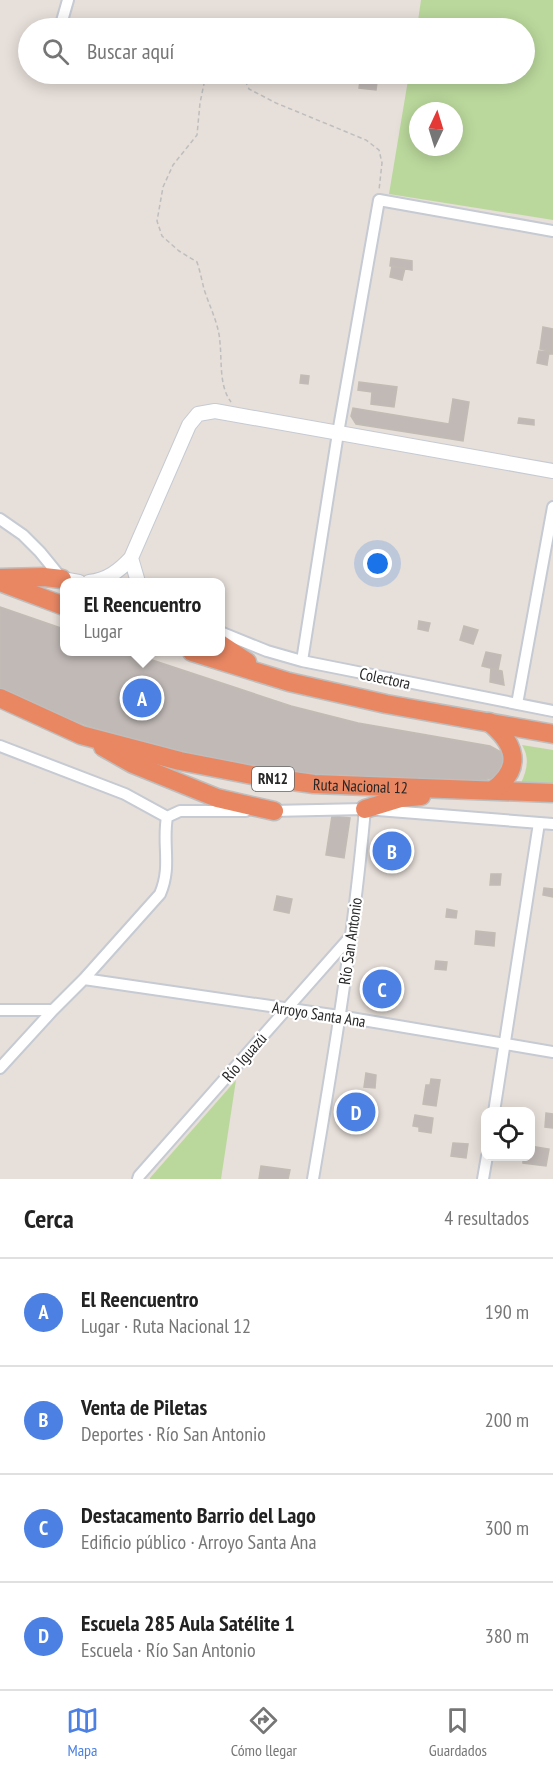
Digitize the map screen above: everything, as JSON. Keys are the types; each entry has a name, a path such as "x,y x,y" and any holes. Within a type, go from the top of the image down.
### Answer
{"highway":[{"path":"0,580 26,577 60,580"},
{"path":"0,580 60,604"},
{"path":"225,648 239,658 289,682"},
{"path":"208,656 289,682 386,704 553,734"},
{"name":"Ruta Nacional 12","path":"0,698 81,735 180,761 257,776 314,784 553,793"},
{"path":"489,723 507,739 512,750 509,773 493,790"},
{"path":"81,735 133,764 217,798 274,811"},
{"path":"365,809 401,798 470,789"}],"main road":[{"path":"103,578 122,568 131,558 189,425 198,414 215,411 553,471"},
{"path":"131,558 137,578"}],"street":[{"path":"63,18 68,0"},
{"path":"302,661 338,433 379,200 553,231"},
{"path":"517,704 553,507"},
{"path":"0,519 23,535 68,578"},
{"path":"26,577 32,574 39,564 40,552"},
{"name":"Colectora","path":"225,634 267,651 302,661 553,711"},
{"path":"0,746 125,794 167,817"},
{"path":"167,817 180,811 365,809 553,824"},
{"name":"Río San Antonio","path":"313,1179 352,936 365,809"},
{"path":"0,1068 160,894 165,881 167,864 164,833 167,817"},
{"path":"495,1107 539,823"},
{"name":"Río Iguazú","path":"138,1179 352,936"},
{"name":"Arroyo Santa Ana","path":"84,979 339,1016 553,1052"},
{"path":"0,1010 53,1010"},
{"path":"483,1179 486,1161"}],"path":[{"path":"204,84 197,135 173,165 163,187 157,221 162,236 179,251 197,262 204,289 216,319 226,395 243,417"},
{"path":"247,84 249,89 276,103 366,140 379,150 382,163 379,200"}],"green space":[{"path":"421,0 553,0 553,220 389,194 407,84 535,84 535,18 418,18"},
{"path":"522,745 553,750 553,788 521,783 527,764"},
{"path":"236,1080 221,1179 150,1179 150,1178"}],"building":[{"path":"360,84 377,84 376,90 359,88"},
{"path":"391,258 412,261 412,270 390,266"},
{"path":"392,266 405,268 402,280 390,277"},
{"path":"543,327 553,329 553,354 540,349"},
{"path":"539,351 549,352 547,365 537,363"},
{"path":"301,375 309,376 308,384 300,383"},
{"path":"359,382 397,387 394,407 371,404 372,392 358,390"},
{"path":"453,399 469,402 463,441 356,424 351,416 353,408 449,424"},
{"path":"519,418 534,420 534,425 518,423"},
{"path":"0,607 60,628 60,656 140,656 291,706 358,723 490,746 501,752 504,768 493,778 477,781 305,777 173,752 50,712 0,690"},
{"path":"419,621 430,623 428,631 418,629"},
{"path":"464,626 478,630 473,644 460,640"},
{"path":"486,652 501,655 498,670 482,666"},
{"path":"491,668 502,671 504,685 490,682"},
{"path":"332,816 350,818 344,858 326,855"},
{"path":"491,874 501,874 500,885 490,885"},
{"path":"544,888 553,889 553,897 543,895"},
{"path":"277,896 292,899 289,913 274,910"},
{"path":"447,909 457,911 456,918 446,917"},
{"path":"476,931 495,933 494,946 475,944"},
{"path":"436,961 447,962 446,970 435,969"},
{"path":"366,1073 376,1075 375,1088 364,1087"},
{"path":"431,1079 440,1080 436,1106 423,1104 426,1085 430,1085"},
{"path":"546,1113 553,1114 553,1128 545,1127"},
{"path":"415,1115 433,1118 431,1133 419,1131 419,1127 413,1126"},
{"path":"453,1143 468,1144 466,1158 451,1156"},
{"path":"535,1147 549,1149 546,1166 523,1163 523,1161 535,1161"},
{"path":"261,1166 290,1170 288,1179 259,1179"}],"place":[{"name":"El Reencuentro","path":"142,698"},
{"name":"Venta de Piletas","path":"392,851"},
{"name":"Destacamento Barrio del Lago","path":"382,989"},
{"name":"Escuela 285 Aula Satélite 1","path":"356,1112"}]}
